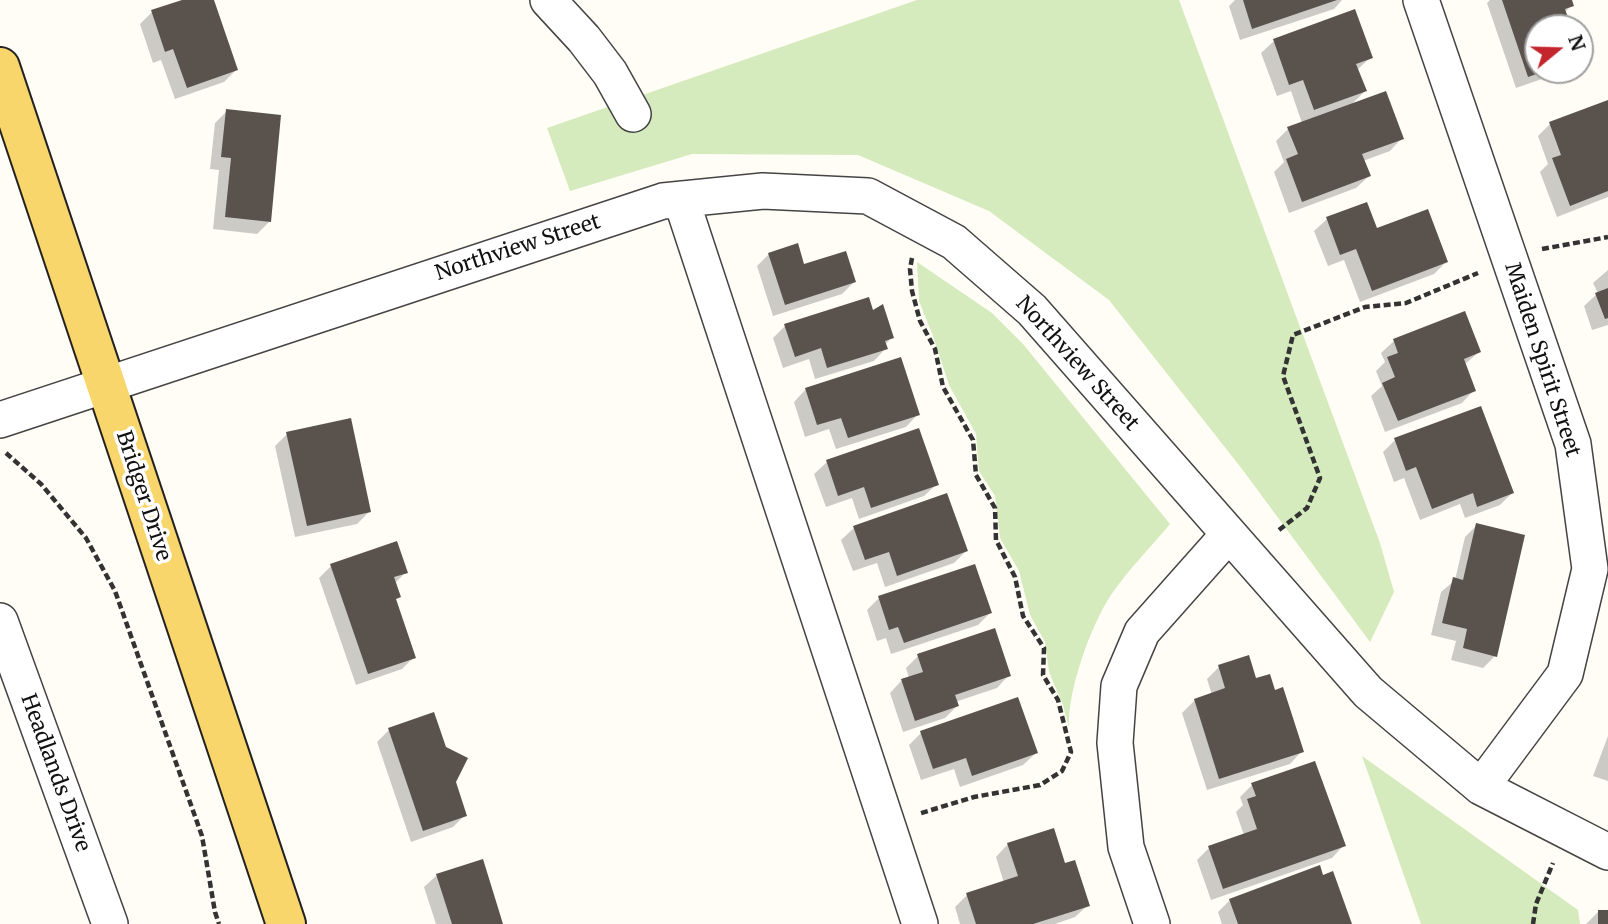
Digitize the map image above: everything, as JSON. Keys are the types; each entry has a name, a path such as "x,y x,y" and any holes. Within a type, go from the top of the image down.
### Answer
{"main road":[{"name":"Bridger Drive","path":"0,68 286,924"}],"street":[{"path":"548,0 584,39 610,73 634,114"},
{"name":"Maiden Spirit Street","path":"1420,0 1573,444 1590,569 1565,674 1481,787"},
{"name":"Northview Street","path":"0,420 663,201 763,191 869,196 954,242 1031,310 1368,692 1481,787 1608,852"},
{"path":"681,199 920,924"},
{"path":"1152,924 1126,847 1115,743 1119,686 1142,632 1229,534"},
{"name":"Headlands Drive","path":"0,621 110,924"}],"path":[{"path":"1279,530 1307,508 1320,478 1283,376 1293,335 1365,307 1406,303 1550,246 1608,237"},
{"path":"887,823 974,797 1040,785 1062,771 1072,752 1058,700 1043,676 1044,648 1023,616 1015,577 996,540 995,508 976,475 974,440 943,387 935,349 920,321 912,291 912,258"},
{"path":"0,447 41,484 86,538 115,591 202,836 219,924"},
{"path":"1533,924 1536,904 1553,863"}],"green space":[{"path":"917,0 1179,0 1380,543 1394,592 1370,642 1242,469 1109,300 989,211 858,155 692,154 570,191 547,128"},
{"path":"917,262 992,313 1023,344 1170,524 1132,568 1103,608 1076,678 1069,728 1049,672 1045,642 1030,615 1019,571 1000,538 995,496 979,471 976,434 949,385 919,301"},
{"path":"1362,756 1578,910 1580,924 1421,924"}],"building":[{"path":"182,0 214,0 238,70 187,88 173,49 165,52 151,10"},
{"path":"1243,0 1337,0 1252,29"},
{"path":"1502,0 1572,0 1574,6 1565,9 1567,14 1524,14 1524,65"},
{"path":"1355,9 1373,58 1356,64 1367,91 1314,110 1303,80 1289,85 1273,39"},
{"path":"1386,91 1404,139 1362,154 1371,176 1302,202 1286,159 1298,154 1287,127"},
{"path":"1608,100 1608,191 1570,206 1552,158 1561,155 1549,122"},
{"path":"226,109 281,115 271,222 225,217 231,158 221,157"},
{"path":"1367,202 1377,228 1428,209 1448,262 1372,291 1356,249 1340,255 1326,217"},
{"path":"798,243 804,264 846,251 856,282 785,305 768,253"},
{"path":"1608,288 1608,318 1605,319 1595,293"},
{"path":"869,297 873,310 883,304 894,338 885,341 888,349 827,368 821,348 795,357 784,324"},
{"path":"1465,311 1481,352 1464,359 1476,391 1398,421 1382,383 1395,377 1387,357 1398,353 1393,339"},
{"path":"901,357 920,415 848,438 841,418 817,425 805,388"},
{"path":"1481,406 1514,493 1477,507 1473,493 1432,509 1416,467 1406,471 1394,438"},
{"path":"351,418 371,512 307,526 286,432"},
{"path":"919,428 939,485 871,508 864,487 838,496 826,460"},
{"path":"947,493 968,551 897,576 889,552 865,560 853,526"},
{"path":"1476,523 1525,535 1497,657 1463,648 1467,629 1442,623 1453,577 1463,580"},
{"path":"397,541 408,573 394,577 401,597 396,599 416,658 368,674 330,564"},
{"path":"975,564 992,613 904,643 898,627 889,630 878,596"},
{"path":"995,628 1011,676 955,695 959,706 915,721 901,679 923,672 917,654"},
{"path":"1249,655 1256,678 1270,674 1275,690 1283,687 1304,752 1219,779 1194,699 1225,688 1218,665"},
{"path":"1018,697 1038,753 972,776 966,758 933,769 920,731"},
{"path":"434,712 446,747 468,758 456,782 467,816 423,831 388,728"},
{"path":"1315,761 1346,846 1223,889 1208,846 1257,829 1247,799 1256,796 1251,783"},
{"path":"1054,828 1065,863 1075,860 1090,906 1033,924 976,924 966,893 1018,876 1007,843"},
{"path":"483,859 503,924 452,924 436,874"},
{"path":"1320,865 1323,875 1333,871 1352,924 1238,924 1229,899"},
{"path":"1598,910 1608,910 1608,924 1598,924"}]}
